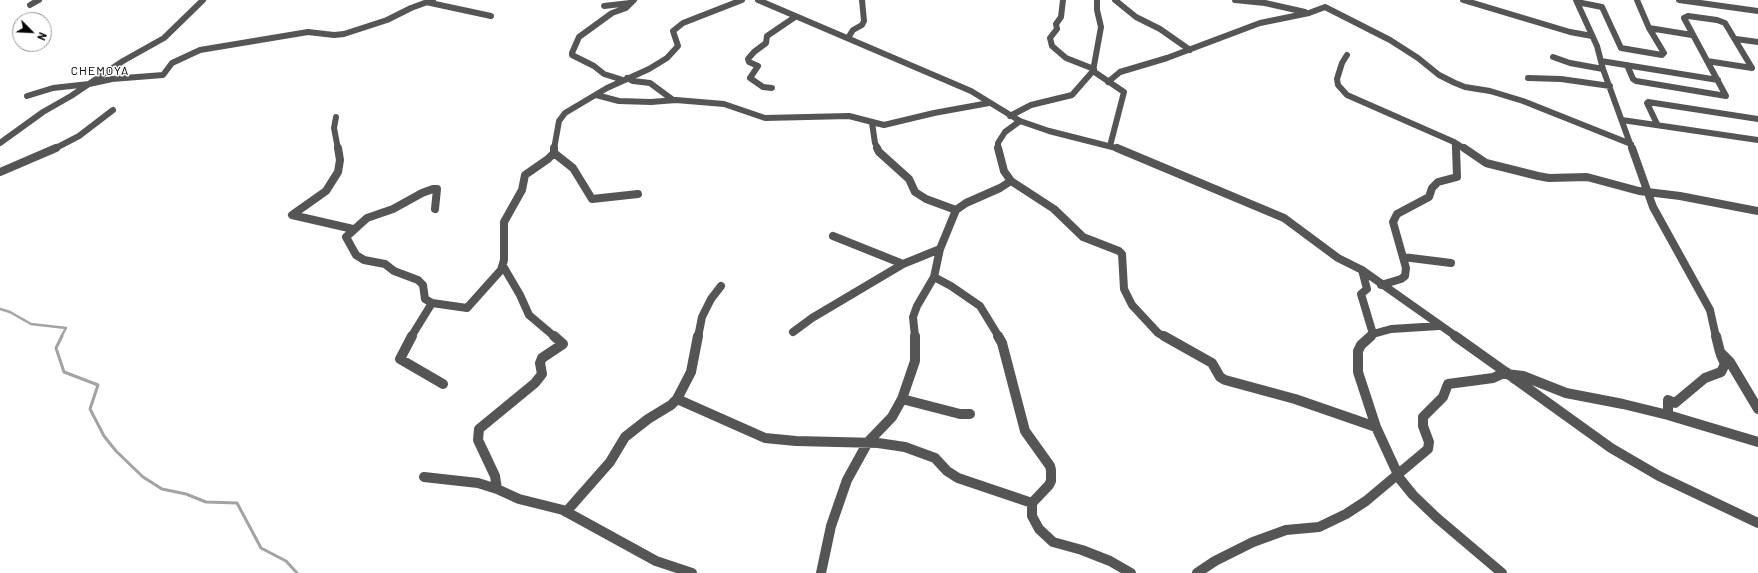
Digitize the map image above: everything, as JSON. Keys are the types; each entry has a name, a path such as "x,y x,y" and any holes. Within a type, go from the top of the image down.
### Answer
{"street":[{"path":"30,5 39,0"},
{"path":"0,143 43,112 71,96 123,61 168,35 203,0"},
{"path":"497,489 495,476 478,440 479,429 482,425 517,399 534,383 542,374 540,360 563,344 529,316 520,295 503,266 504,224 522,190 525,175 554,153 555,138 559,121 562,116 607,88 649,69 672,54 678,46 673,31 683,23 742,0"},
{"path":"758,0 794,17 943,78 971,91 1020,121 1049,131 1110,146 1284,218 1338,258 1362,270 1611,448 1659,476 1758,523"},
{"path":"848,38 854,30 862,25 864,21 862,0"},
{"path":"1063,0 1061,17 1056,24 1057,30 1050,38 1052,46 1066,58 1093,70 1096,75 1124,92 1110,146"},
{"path":"1010,116 1031,106 1072,95 1093,70 1101,27 1097,10 1097,0"},
{"path":"1115,0 1136,17 1160,29 1190,50"},
{"path":"1235,0 1275,4 1309,14"},
{"path":"1463,0 1570,32 1592,36"},
{"path":"1577,1 1602,7 1618,46 1621,48 1662,54 1664,53 1649,28 1637,0"},
{"path":"1679,0 1758,11"},
{"path":"27,96 47,89 89,84 112,79 163,75 177,61 200,50 308,32 334,35 344,34 387,20 426,1 491,16"},
{"path":"633,1 626,8 612,13 579,37 572,55 594,66 604,74 633,81 650,83 673,100"},
{"path":"604,6 633,1"},
{"path":"1577,1 1597,46 1603,69 1654,206 1676,252 1710,310 1720,352 1725,364 1721,372 1705,378 1675,403 1668,400 1668,415"},
{"path":"1108,82 1120,72 1190,50 1260,23 1309,14 1323,7 1404,48 1439,74 1455,83 1465,87 1490,91 1523,101 1631,144"},
{"path":"772,88 763,87 750,78 758,66 749,62 748,59 754,52 766,43 767,36 794,17"},
{"path":"1627,65 1633,79 1636,81 1726,96 1692,35 1684,17 1722,21 1725,23 1736,39 1752,68 1707,61"},
{"path":"1649,28 1692,35"},
{"path":"1736,39 1758,42"},
{"path":"1347,55 1342,63 1337,79 1338,85 1347,95 1454,142 1479,159 1492,165 1549,178 1587,177 1639,191 1648,191 1758,211"},
{"path":"1552,57 1603,69"},
{"path":"1601,61 1718,80"},
{"path":"1528,78 1561,79 1610,86"},
{"path":"596,95 619,101 651,102 673,100 724,104 766,118 849,116 884,125 897,124 934,113 989,103"},
{"path":"1657,124 1647,103 1648,102 1758,119"},
{"path":"0,172 22,165 79,136 113,110"},
{"path":"336,117 334,128 340,160 338,172 326,191 292,215 353,229"},
{"path":"1622,120 1758,140"},
{"path":"1020,121 1005,132 998,142 997,148 1001,165 1011,181 1054,209 1086,239 1119,251 1122,254 1124,289 1132,305 1158,333 1212,363 1220,377 1231,382 1295,399 1376,427"},
{"path":"872,123 875,143 879,152 909,178 915,192 926,199 956,210"},
{"path":"1381,285 1404,278 1406,268 1394,220 1397,214 1429,197 1432,188 1438,182 1457,177 1457,153 1454,142"},
{"path":"554,153 573,168 592,199 638,194"},
{"path":"821,573 831,526 847,480 868,442 892,417 902,399 915,361 916,345 913,317 916,306 934,277 940,249 956,210 966,202 1000,188 1011,181"},
{"path":"435,209 437,189 433,189 422,193 392,209 367,218 353,229 346,237 356,255 364,260 385,264 394,271 420,282 424,286 425,299 432,302 467,308 503,266"},
{"path":"833,236 903,264"},
{"path":"793,332 812,318 903,264 940,249"},
{"path":"1403,257 1451,263"},
{"path":"1362,270 1367,288 1361,294 1373,334"},
{"path":"934,277 951,286 980,306 1002,343 1023,428 1050,466 1051,470 1051,480 1049,486 1032,503 1031,510 1033,519 1039,529 1051,541 1059,545 1082,550 1110,561 1131,573"},
{"path":"566,512 610,462 625,438 648,419 672,405 677,399 691,372 702,317 711,299 721,286"},
{"path":"432,302 400,358 443,384"},
{"path":"1439,326 1397,329 1373,334 1361,345 1357,356 1358,372 1376,427 1397,474 1413,495 1436,518 1502,573"},
{"path":"1720,352 1730,362 1758,409"},
{"path":"1198,573 1222,557 1269,535 1286,530 1320,527 1346,514 1366,501 1428,448 1429,442 1423,426 1423,417 1443,397 1448,384 1493,378 1507,373 1506,374 1523,376 1566,393 1623,404 1668,415 1758,442"},
{"path":"677,399 689,403 742,429 765,438 796,441 868,442 905,448 932,457 947,471 958,478 1032,503"},
{"path":"902,399 960,414 970,414"},
{"path":"424,477 478,483 497,489 519,499 566,512 656,560 692,573"}],"waterway":[{"path":"0,309 10,312 31,324 66,328 61,337"},
{"path":"62,336 56,348 64,372 98,385 90,409 104,436 116,451 143,477 162,489 186,494 206,502 237,503 261,548 286,561 297,573"}],"district":[{"name":"CHEMOYA","path":"100,71"}]}
